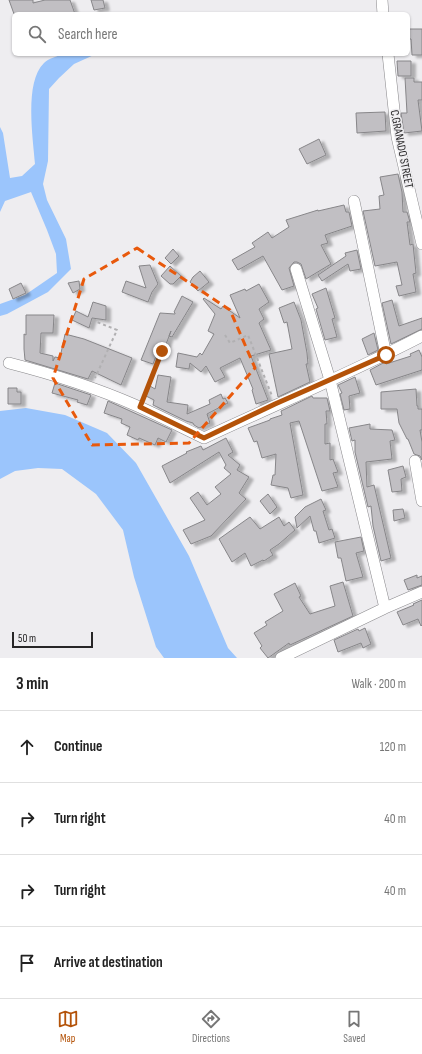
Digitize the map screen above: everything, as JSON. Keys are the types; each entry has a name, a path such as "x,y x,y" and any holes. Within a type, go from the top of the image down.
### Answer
{"street":[{"path":"382,0 383,12"},
{"name":"C.GRANADO STREET","path":"388,56 397,137 422,244"},
{"path":"354,201 386,355"},
{"path":"296,269 330,380 385,608"},
{"path":"9,363 45,372 91,388 140,407 204,438 275,404 386,355 422,336"},
{"path":"415,461 422,501"},
{"path":"281,658 422,592"}],"path":[{"path":"91,388 117,330 92,320"},
{"path":"225,335 230,343 248,335 275,404"},
{"path":"140,407 162,351"}],"highlighted area":[{"path":"137,248 230,310 255,368 189,443 92,445 53,378 84,279"}],"water":[{"path":"92,56 74,64 49,89 48,161 43,184 47,200 66,239 71,269 48,292 7,314 0,316 0,304 25,295 57,273 56,254 31,192 5,201 0,212 0,127 3,133 10,178 22,176 35,164 31,111 34,83 38,72 44,63 54,57"},
{"path":"26,408 65,415 107,433 136,463 189,556 228,648 237,658 164,658 156,647 134,577 123,530 96,494 62,469 38,468 15,471 0,479 0,411"}],"building":[{"path":"9,0 33,0 33,3 45,0 70,0 74,12 13,12"},
{"path":"91,0 103,0 105,8 94,10"},
{"path":"410,29 422,29 422,55 412,55"},
{"path":"397,61 411,61 411,76 398,76"},
{"path":"405,78 414,78 414,82 422,82 422,100 418,100 422,131 404,133 401,113 407,113"},
{"path":"385,112 386,131 357,133 356,113"},
{"path":"319,139 326,155 307,164 299,149"},
{"path":"398,174 402,192 403,212 407,212 410,222 407,222 410,245 413,244 416,273 413,274 416,292 399,296 396,286 402,285 397,262 375,266 363,211 380,209 379,196 384,195 380,177"},
{"path":"344,205 346,212 349,212 352,226 325,235 328,243 321,245 331,264 306,279 301,264 294,262 289,268 294,286 282,290 263,256 238,270 232,260 255,247 252,243 268,232 272,238 289,227 286,220 318,210"},
{"path":"173,249 179,256 171,264 165,258"},
{"path":"357,250 361,269 350,271 348,264 322,281 318,275 346,256 345,253"},
{"path":"150,265 158,284 152,292 148,302 122,292 126,281 146,288 139,266"},
{"path":"170,266 181,276 173,284 170,284 161,276"},
{"path":"200,271 209,282 198,291 190,282"},
{"path":"79,281 80,289 73,293 68,283"},
{"path":"21,283 26,293 13,299 9,289"},
{"path":"259,284 269,302 259,309 264,319 259,323 271,350 251,356 268,400 256,404 253,389 240,358 220,368 225,377 215,382 206,366 201,372 190,363 189,369 176,367 178,353 197,357 200,353 202,355 214,334 208,331 215,314 203,299 204,298 221,309 223,306 240,318 230,295 245,289 246,291"},
{"path":"326,288 335,318 332,319 337,337 325,340 316,309 318,308 312,294"},
{"path":"182,296 193,302 172,337 169,336 165,347 160,346 153,364 141,360 160,313 175,314 174,312"},
{"path":"392,300 399,326 422,318 422,329 391,344 382,303"},
{"path":"93,302 106,306 106,320 92,318 89,328 72,320 76,311 88,317"},
{"path":"294,302 301,320 307,353 308,364 306,364 310,382 278,397 269,354 292,349 287,322 284,323 279,308"},
{"path":"26,315 54,315 53,333 41,333 40,353 53,356 53,361 55,357 60,358 65,334 84,339 132,358 121,385 92,371 88,379 25,360 24,334 26,335"},
{"path":"374,333 378,350 368,355 362,339"},
{"path":"419,350 422,357 422,370 376,385 370,370 385,362 386,364 411,356 410,354"},
{"path":"158,375 171,377 167,402 188,405 187,414 210,404 209,400 221,394 223,399 225,398 228,403 207,414 210,423 199,428 193,423 153,405 154,400 146,396 150,386 155,389"},
{"path":"355,377 360,393 349,396 350,409 344,410 340,394 342,393 338,385"},
{"path":"55,383 91,395 87,405 77,402 78,400 52,393"},
{"path":"8,388 17,388 17,392 21,392 21,404 8,404"},
{"path":"416,389 417,406 418,409 422,409 422,430 420,430 422,460 420,456 414,454 399,423 397,409 381,409 381,392"},
{"path":"312,396 313,398 327,398 330,411 326,411 327,424 325,424 325,444 330,443 330,460 333,459 338,472 333,473 338,487 322,491 299,421 290,423 303,495 291,498 288,488 271,485 273,475 275,475 276,454 262,458 257,441 254,442 248,428 282,415 281,411"},
{"path":"108,401 172,430 166,442 158,438 155,445 139,438 138,440 127,435 130,427 121,423 122,419 104,413"},
{"path":"370,424 370,429 392,430 395,440 390,441 392,459 366,462 367,487 374,485 391,558 381,561 373,526 371,506 368,507 355,452 355,440 352,441 349,428"},
{"path":"226,438 233,452 228,455 240,465 237,470 249,477 239,493 246,499 211,536 191,544 183,530 205,520 190,498 198,492 207,505 221,494 215,487 231,474 224,468 226,465 219,452 170,483 162,466 187,453 186,452 201,446 203,450"},
{"path":"403,466 406,477 401,479 402,491 392,492 388,470"},
{"path":"268,494 277,507 270,514 260,501"},
{"path":"321,499 326,510 323,511 329,530 332,529 335,538 319,543 310,516 297,528 295,517 305,507"},
{"path":"403,509 405,518 394,521 393,510"},
{"path":"250,517 260,529 279,517 284,526 289,522 295,530 270,550 273,555 264,561 263,560 251,566 245,553 232,562 219,539"},
{"path":"361,537 364,551 356,553 363,577 346,581 341,558 338,558 335,542"},
{"path":"417,575 417,578 422,576 422,585 408,590 404,580"},
{"path":"343,582 353,616 290,645 289,643 268,658 260,648 262,646 254,633 267,625 265,622 283,611 274,594 295,583 301,596 299,597 310,614 335,606 330,586"},
{"path":"422,600 422,625 421,626 418,619 403,625 397,612"},
{"path":"365,628 371,644 363,648 361,643 338,652 334,640 358,629 359,631"}],"route":[{"path":"162,351 140,407 204,438 275,404 386,355"}]}
